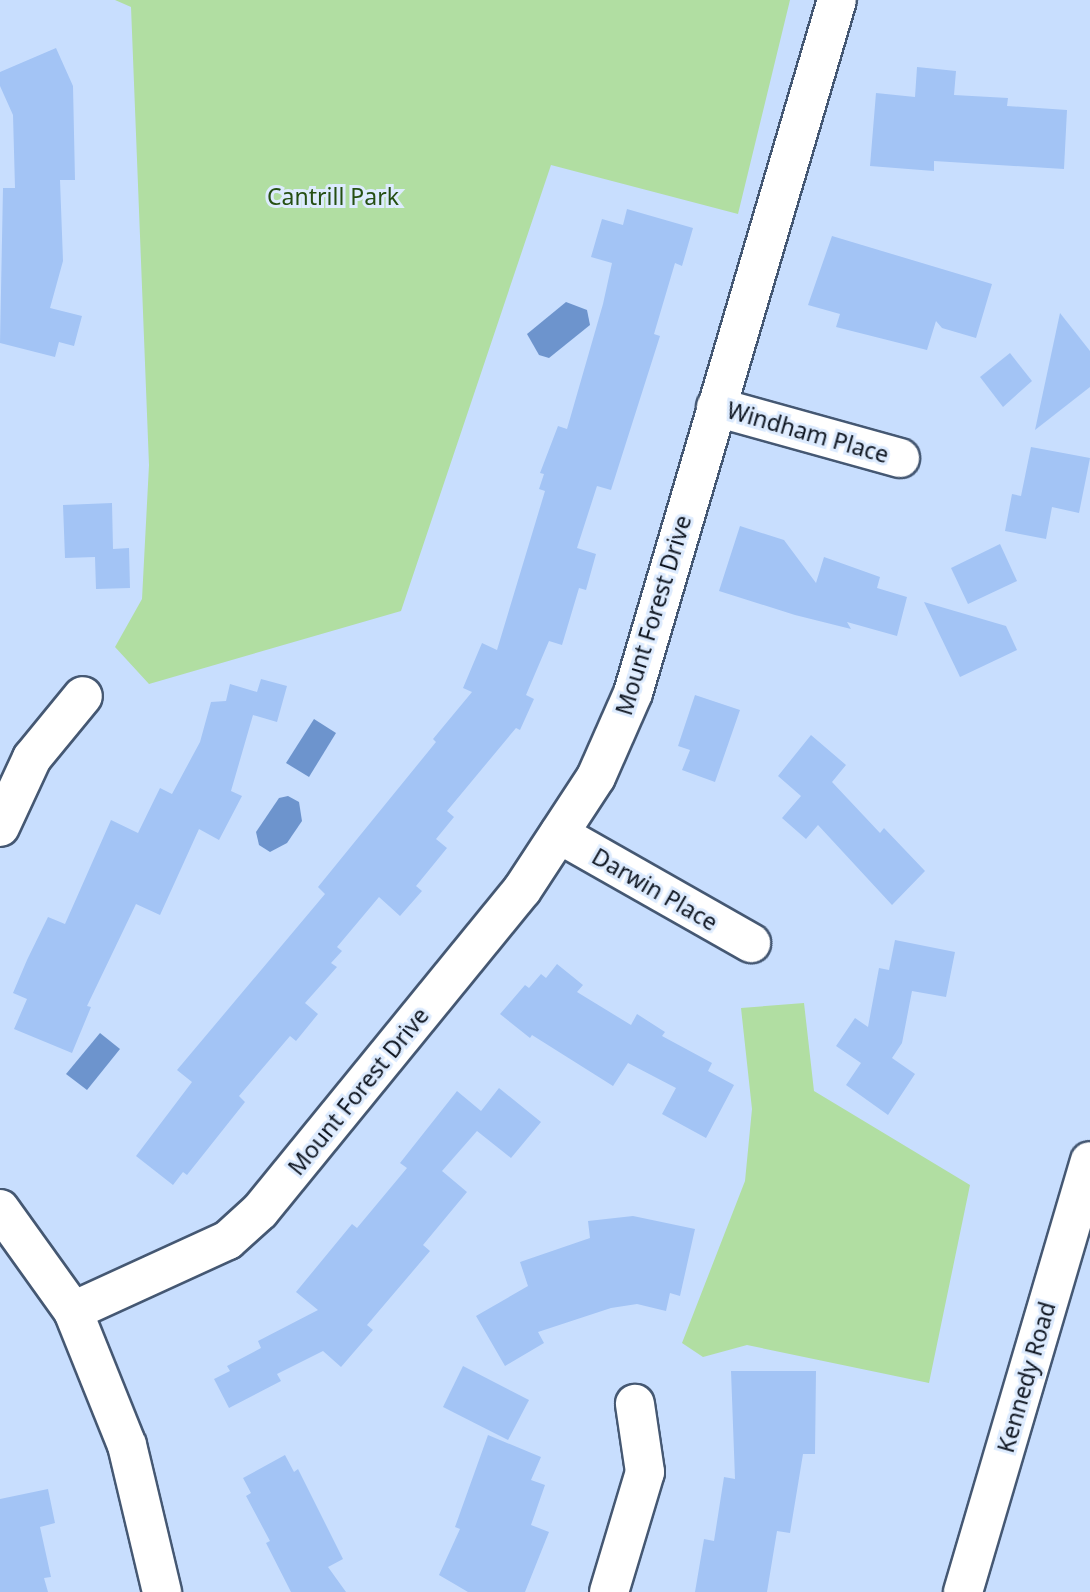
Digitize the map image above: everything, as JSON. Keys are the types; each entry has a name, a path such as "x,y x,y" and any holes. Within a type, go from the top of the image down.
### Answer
{"street":[{"name":"Mount Forest Drive","path":"73,1311 228,1240 260,1211 522,890 596,777 633,693 836,0"},
{"name":"Windham Place","path":"716,407 900,458"},
{"path":"0,827 32,758 83,696"},
{"name":"Darwin Place","path":"559,834 751,943"},
{"name":"Kennedy Road","path":"963,1592 1090,1161"},
{"path":"0,1209 73,1311 127,1445 162,1592"},
{"path":"609,1592 645,1472 635,1404"}],"green space":[{"name":"Cantrill Park","path":"115,0 790,0 738,214 551,165 401,611 149,684 115,647 142,599 149,465 131,7"},
{"path":"804,1003 814,1091 970,1185 929,1383 747,1345 703,1357 682,1343 745,1181 752,1109 741,1008"}],"water":[{"path":"566,302 587,310 590,325 549,358 539,355 527,334"},
{"path":"314,719 336,733 309,777 286,763"},
{"path":"288,796 299,802 302,821 287,843 270,852 259,845 256,832 279,798"},
{"path":"100,1033 120,1049 87,1090 66,1074"}],"building":[{"path":"56,48 73,86 75,180 60,180 63,261 50,308 82,316 74,346 59,342 55,357 0,343 3,188 15,188 13,115 0,86 0,72"},
{"path":"917,67 956,71 954,95 1008,98 1007,106 1067,110 1064,169 934,161 934,171 870,166 876,93 915,97"},
{"path":"627,209 693,228 682,266 675,263 654,334 660,336 611,490 597,486 577,548 596,554 586,590 579,588 562,645 549,641 526,695 534,699 520,730 516,728 447,811 454,817 436,839 447,848 416,886 422,891 400,916 379,897 337,947 342,951 331,963 337,967 305,1003 318,1014 296,1041 290,1036 239,1096 245,1102 187,1175 183,1172 173,1185 136,1156 192,1082 177,1070 325,894 318,887 436,742 433,739 472,692 463,688 482,643 497,650 545,491 539,489 544,474 540,473 558,426 567,429 603,304 612,263 591,257 602,219 623,225"},
{"path":"832,236 992,284 976,338 942,328 936,321 927,350 836,327 840,314 808,305"},
{"path":"1060,313 1090,351 1090,387 1035,430"},
{"path":"1010,353 1032,381 1003,407 980,377"},
{"path":"1031,447 1090,458 1079,513 1052,507 1046,539 1005,531 1012,494 1021,496"},
{"path":"112,503 113,549 129,548 130,588 96,589 95,557 65,558 63,505"},
{"path":"740,526 784,540 816,583 824,557 880,577 877,588 907,597 897,636 847,622 851,629 795,615 719,591"},
{"path":"1000,544 1017,581 968,604 951,568"},
{"path":"924,602 1006,626 1017,650 960,677"},
{"path":"261,679 287,686 277,722 253,715 231,791 242,796 219,840 199,829 160,915 136,904 87,1006 91,1007 72,1053 14,1029 27,999 13,993 27,960 48,917 65,924 111,820 138,833 160,788 172,794 200,742 211,702 226,701 230,684 257,692"},
{"path":"695,695 740,710 715,782 682,770 690,750 678,746"},
{"path":"811,735 846,765 832,782 880,833 884,828 925,871 892,905 818,825 806,839 782,818 801,796 778,776"},
{"path":"895,940 955,952 946,997 912,991 902,1043 892,1058 915,1074 888,1115 846,1085 861,1063 836,1046 855,1018 868,1027 879,968 889,970"},
{"path":"557,964 583,985 577,992 631,1025 637,1014 665,1032 662,1036 712,1063 708,1071 734,1085 706,1138 662,1114 676,1088 628,1063 613,1086 532,1035 530,1038 500,1014 525,985 529,988 541,974 546,978"},
{"path":"499,1088 541,1122 511,1158 477,1131 442,1171 467,1192 423,1245 430,1251 367,1325 373,1330 341,1367 323,1351 277,1374 281,1381 229,1408 214,1379 230,1371 227,1366 261,1348 258,1341 318,1310 296,1292 352,1224 357,1228 407,1168 400,1163 457,1091 481,1111"},
{"path":"633,1216 695,1229 680,1296 670,1293 666,1311 637,1304 611,1308 538,1332 544,1343 505,1366 476,1316 528,1286 520,1262 590,1238 588,1221"},
{"path":"463,1366 529,1400 508,1440 443,1407"},
{"path":"731,1371 816,1371 815,1454 803,1454 790,1533 777,1531 767,1592 695,1592 704,1539 714,1541 724,1477 735,1479"},
{"path":"488,1435 541,1457 531,1480 545,1485 531,1525 549,1532 525,1592 468,1592 439,1575 460,1529 455,1527"},
{"path":"285,1455 294,1472 298,1469 343,1559 328,1567 346,1592 291,1592 266,1543 270,1541 246,1496 251,1493 243,1478"},
{"path":"48,1489 55,1523 40,1527 51,1577 44,1578 48,1592 0,1592 0,1499"}]}
